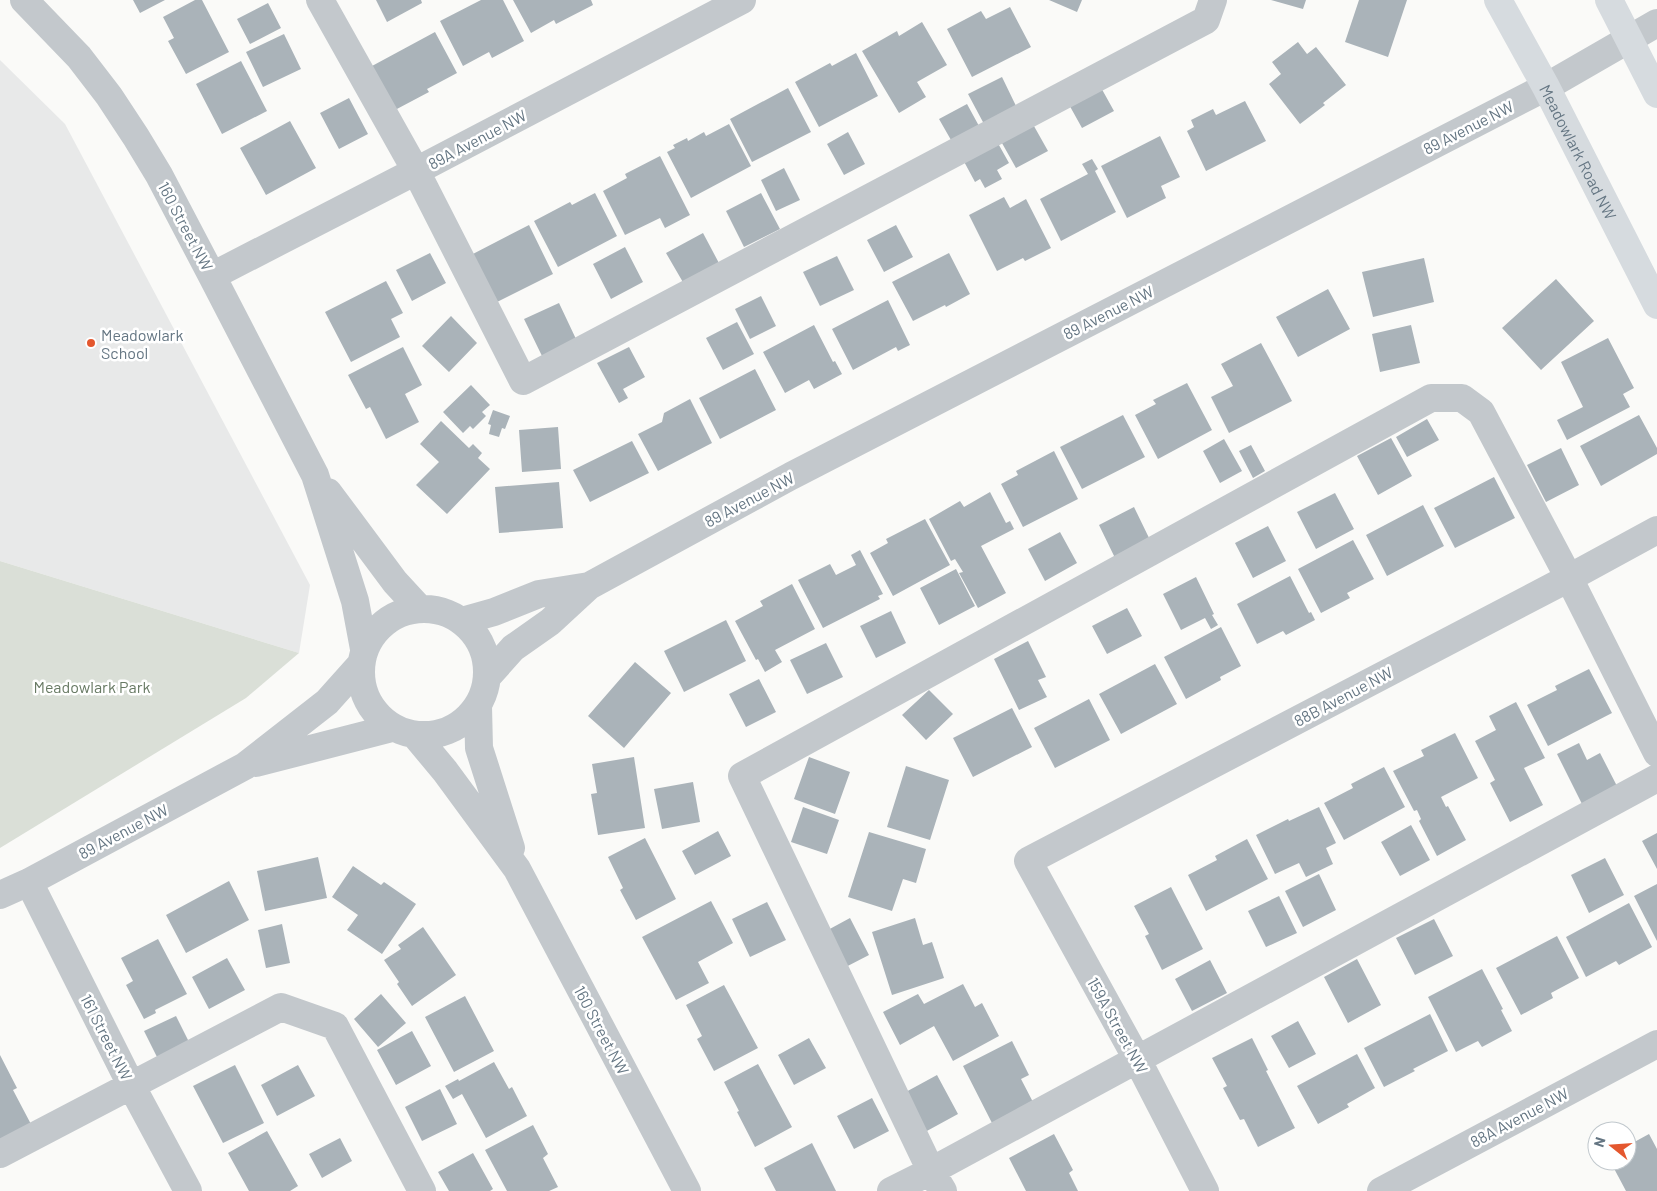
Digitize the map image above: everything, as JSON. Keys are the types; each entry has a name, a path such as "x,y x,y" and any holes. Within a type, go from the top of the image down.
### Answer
{"main road":[{"name":"Meadowlark Road NW","path":"1498,0 1546,87 1657,305"},
{"path":"1609,0 1657,94"}],"street":[{"name":"160 Street NW","path":"24,0 79,57 109,96 136,137 159,175 315,475 395,582 419,608"},
{"path":"320,0 416,171 523,381 1206,20 1213,0"},
{"name":"89A Avenue NW","path":"212,276 742,0"},
{"name":"89 Avenue NW","path":"488,676 513,648 550,622 589,586 791,476 1546,87 1657,23"},
{"path":"937,1181 742,776 1431,398 1462,398 1481,412 1570,578 1657,753"},
{"name":"160 Street NW","path":"315,475 355,601 363,657"},
{"name":"88B Avenue NW","path":"1028,861 1570,578 1657,530"},
{"name":"89 Avenue NW","path":"462,621 494,612 538,594 589,586"},
{"path":"419,608 438,610 451,614 462,621 474,632 482,645 487,660 488,676 485,692 478,706 466,720 451,730 434,736 404,732 378,716 367,701 361,683 363,657 372,636 384,622 401,613 419,608"},
{"name":"89 Avenue NW","path":"0,895 29,882 245,766 327,702 363,657"},
{"name":"160 Street NW","path":"478,706 479,748 517,869"},
{"name":"160 Street NW","path":"404,732 445,772 517,869 687,1191"},
{"name":"89 Avenue NW","path":"245,766 404,732"},
{"path":"891,1191 937,1181 1137,1059 1657,778"},
{"name":"159A Street NW","path":"1028,861 1137,1059 1205,1191"},
{"name":"161 Street NW","path":"29,882 131,1085 188,1191"},
{"path":"0,1154 281,1007 335,1026 422,1191"},
{"name":"88A Avenue NW","path":"1381,1191 1657,1044"}],"shaded area":[{"name":"Meadowlark School","path":"0,60 65,124 310,585 299,653 0,561"}],"green space":[{"name":"Meadowlark Park","path":"0,561 299,653 246,698 0,848"}],"building":[{"path":"133,0 165,0 140,13"},
{"path":"195,0 202,0 229,52 186,74 168,41 174,38 163,17"},
{"path":"376,0 421,0 422,3 387,22"},
{"path":"481,0 503,0 524,41 492,58 489,52 463,66 440,21"},
{"path":"513,0 591,0 593,5 556,24 554,20 531,33"},
{"path":"1049,0 1082,0 1077,12"},
{"path":"1271,0 1306,0 1303,9"},
{"path":"1359,0 1407,0 1388,57 1345,42"},
{"path":"268,3 281,28 250,44 237,19"},
{"path":"1010,7 1031,47 972,77 947,29 981,11 986,19"},
{"path":"922,22 947,65 917,82 926,97 899,113 862,51 897,31 899,36"},
{"path":"435,32 457,73 427,89 429,92 395,110 372,66"},
{"path":"284,34 301,69 263,87 246,52"},
{"path":"1298,42 1307,54 1316,47 1346,85 1323,103 1325,105 1300,124 1269,84 1281,74 1272,62"},
{"path":"856,53 878,96 819,127 795,82 830,63 832,66"},
{"path":"241,61 267,111 222,134 196,84"},
{"path":"1002,77 1017,108 984,124 968,94"},
{"path":"1099,84 1114,111 1082,128 1067,101"},
{"path":"788,88 811,132 752,162 730,119"},
{"path":"349,98 368,134 339,149 320,113"},
{"path":"1245,101 1266,141 1206,171 1187,131 1194,127 1191,120 1213,109 1216,115"},
{"path":"967,104 979,126 951,140 939,119"},
{"path":"1030,119 1048,151 1016,168 998,136"},
{"path":"290,121 316,168 266,195 240,148"},
{"path":"729,124 751,166 691,198 667,152 675,148 673,145 687,138 688,141 704,132 706,136"},
{"path":"848,132 865,164 844,175 827,144"},
{"path":"1160,136 1180,177 1161,186 1166,198 1127,218 1101,166"},
{"path":"995,138 1009,163 997,170 1002,179 985,188 980,179 975,182 961,156"},
{"path":"660,156 690,215 665,228 660,218 625,235 603,191 627,178 625,174"},
{"path":"1092,159 1098,169 1095,171 1116,212 1061,241 1040,199 1088,174 1082,164"},
{"path":"784,168 800,200 776,211 761,180"},
{"path":"595,193 617,236 558,267 534,221 570,202 572,205"},
{"path":"761,193 780,229 744,247 726,211"},
{"path":"1004,197 1010,208 1026,199 1051,248 1025,261 1023,258 997,271 969,215"},
{"path":"529,225 553,274 493,304 469,256"},
{"path":"896,225 913,257 884,272 867,240"},
{"path":"703,233 720,265 684,284 666,253"},
{"path":"625,247 643,282 611,299 593,264"},
{"path":"430,253 446,283 412,301 396,270"},
{"path":"949,253 970,294 913,321 892,282"},
{"path":"837,256 854,290 820,306 803,272"},
{"path":"1424,258 1434,302 1373,317 1362,272"},
{"path":"1556,279 1594,321 1541,370 1502,328"},
{"path":"386,281 403,313 391,319 400,337 351,362 325,312"},
{"path":"1328,289 1350,329 1298,357 1276,317"},
{"path":"761,296 776,326 750,339 735,309"},
{"path":"888,300 910,345 898,351 896,347 853,370 832,329"},
{"path":"559,303 576,339 542,356 524,319"},
{"path":"451,316 477,343 449,372 422,346"},
{"path":"737,322 754,354 723,370 706,338"},
{"path":"814,325 833,362 835,361 842,374 814,389 809,380 785,393 763,352"},
{"path":"1411,325 1420,363 1380,372 1372,334"},
{"path":"1608,338 1634,388 1623,394 1630,407 1567,440 1557,420 1583,407 1561,362"},
{"path":"1261,343 1292,401 1229,433 1211,397 1233,386 1221,364"},
{"path":"403,347 422,385 405,394 419,422 386,439 370,407 366,409 348,375"},
{"path":"629,347 645,377 623,389 628,398 619,403 597,363"},
{"path":"755,369 776,410 720,439 699,398"},
{"path":"1187,383 1212,430 1158,459 1135,415 1156,404 1153,400"},
{"path":"471,385 490,405 482,412 486,416 473,429 470,426 463,433 443,412"},
{"path":"690,399 712,443 658,471 638,434 662,422 664,413"},
{"path":"493,410 510,416 505,429 502,428 499,437 489,434 491,425 488,424"},
{"path":"1123,415 1145,457 1082,489 1060,447"},
{"path":"1639,415 1657,448 1657,454 1601,486 1580,446"},
{"path":"1427,419 1439,440 1407,457 1396,437"},
{"path":"441,421 469,448 473,444 482,453 478,458 490,469 447,514 416,485 439,462 420,444"},
{"path":"558,427 561,469 522,472 519,430"},
{"path":"1391,438 1412,476 1378,495 1357,456"},
{"path":"1224,439 1242,471 1220,483 1203,451"},
{"path":"632,441 649,473 590,502 573,470"},
{"path":"1251,445 1265,471 1253,478 1239,451"},
{"path":"1561,448 1579,485 1546,502 1527,465"},
{"path":"1054,451 1078,499 1023,527 1001,484 1018,475 1016,471"},
{"path":"1494,477 1515,518 1455,548 1434,508"},
{"path":"559,482 563,528 499,533 495,487"},
{"path":"990,492 1006,523 1010,521 1014,529 981,546 1006,593 978,608 959,573 963,572 955,559 951,561 929,519 960,501 964,507"},
{"path":"1335,493 1354,529 1316,549 1297,512"},
{"path":"1423,505 1444,546 1387,576 1366,535"},
{"path":"1134,507 1151,542 1116,560 1099,525"},
{"path":"925,519 950,565 893,596 870,553 888,543 886,539"},
{"path":"1268,526 1286,561 1253,578 1235,543"},
{"path":"1060,532 1077,563 1045,581 1028,549"},
{"path":"1353,540 1374,579 1347,593 1350,598 1321,613 1298,569"},
{"path":"860,550 883,594 878,596 880,599 823,628 798,580 830,564 836,575 856,565 851,555"},
{"path":"956,569 975,606 939,625 920,588"},
{"path":"1290,576 1309,613 1311,612 1315,620 1286,635 1283,631 1257,644 1237,604"},
{"path":"1196,577 1218,625 1211,629 1205,618 1181,630 1163,594"},
{"path":"792,584 815,629 775,650 782,662 765,672 758,659 756,660 735,621 763,606 760,601"},
{"path":"1127,608 1142,636 1107,654 1092,626"},
{"path":"891,611 906,643 876,658 860,626"},
{"path":"726,620 746,661 684,692 664,651"},
{"path":"1221,627 1241,666 1220,677 1221,680 1186,699 1164,657"},
{"path":"1028,641 1046,677 1038,680 1047,697 1019,710 994,659"},
{"path":"826,643 843,677 807,694 790,660"},
{"path":"635,662 671,693 624,748 588,716"},
{"path":"1155,664 1177,704 1121,734 1099,694"},
{"path":"1589,669 1612,713 1548,746 1527,705 1557,690 1555,686"},
{"path":"759,679 776,712 746,727 729,694"},
{"path":"929,690 953,714 926,740 902,715"},
{"path":"1089,699 1110,740 1055,768 1034,728"},
{"path":"1516,702 1545,758 1524,768 1543,805 1510,822 1490,783 1495,780 1475,741 1496,730 1489,716"},
{"path":"1012,708 1032,747 973,777 953,738"},
{"path":"1455,733 1478,778 1441,797 1446,807 1448,806 1466,840 1437,856 1419,821 1421,819 1417,810 1414,811 1393,771 1424,756 1421,750"},
{"path":"1579,743 1587,760 1600,753 1618,788 1583,806 1557,754"},
{"path":"634,757 645,828 598,835 591,794 597,793 592,764"},
{"path":"809,757 850,772 835,814 794,799"},
{"path":"906,766 949,780 930,840 887,827"},
{"path":"1384,767 1405,807 1344,840 1324,803 1353,788 1351,784"},
{"path":"693,782 700,822 662,829 654,789"},
{"path":"803,807 839,820 827,854 791,842"},
{"path":"1319,807 1336,843 1326,848 1333,864 1306,877 1299,863 1275,874 1256,835 1288,819 1289,821"},
{"path":"1411,825 1430,860 1400,876 1381,842"},
{"path":"718,831 731,856 695,875 682,851"},
{"path":"869,832 926,849 916,883 903,879 892,911 848,897"},
{"path":"1657,833 1657,869 1642,841"},
{"path":"645,838 676,899 636,920 620,890 623,888 608,857"},
{"path":"1247,839 1268,879 1206,911 1188,875 1217,860 1215,856"},
{"path":"318,857 327,898 265,911 257,871"},
{"path":"1605,858 1624,895 1589,913 1571,875"},
{"path":"353,866 381,885 384,882 416,904 382,954 347,930 358,915 332,897"},
{"path":"1319,874 1336,910 1303,927 1285,891"},
{"path":"229,881 249,920 186,953 166,915"},
{"path":"1657,884 1657,941 1634,896"},
{"path":"1171,887 1203,949 1162,970 1145,936 1149,934 1134,906"},
{"path":"1279,896 1297,933 1266,947 1248,911"},
{"path":"711,901 733,943 698,962 709,983 676,1000 642,937"},
{"path":"767,902 786,940 750,957 732,919"},
{"path":"1629,903 1652,947 1619,965 1616,961 1586,977 1566,937"},
{"path":"850,918 869,955 838,971 826,931"},
{"path":"915,918 923,945 932,942 944,978 892,995 872,932"},
{"path":"1434,919 1453,956 1415,975 1396,938"},
{"path":"282,924 290,963 266,968 258,930"},
{"path":"423,927 456,975 412,1006 384,960 401,949 398,945"},
{"path":"1557,936 1579,978 1551,993 1553,998 1521,1015 1496,968"},
{"path":"158,939 187,994 155,1010 156,1013 144,1019 126,985 133,981 121,958"},
{"path":"227,958 245,990 209,1009 192,977"},
{"path":"1357,959 1381,1005 1348,1023 1324,977"},
{"path":"1210,960 1227,993 1192,1011 1175,979"},
{"path":"1482,969 1512,1031 1482,1047 1478,1041 1456,1052 1428,997"},
{"path":"963,984 975,1007 982,1003 999,1036 953,1061 934,1026 900,1045 883,1012 918,994 924,1004"},
{"path":"724,985 758,1048 714,1071 697,1039 702,1036 686,1005"},
{"path":"381,994 406,1023 378,1047 354,1019"},
{"path":"465,996 494,1051 454,1072 425,1017"},
{"path":"1430,1014 1448,1051 1384,1087 1364,1048"},
{"path":"176,1016 191,1046 159,1061 144,1031"},
{"path":"1298,1021 1316,1054 1289,1068 1271,1036"},
{"path":"412,1031 431,1066 396,1085 377,1050"},
{"path":"809,1038 826,1068 794,1085 778,1055"},
{"path":"1252,1038 1268,1070 1266,1071 1295,1128 1258,1147 1244,1119 1240,1120 1223,1088 1227,1086 1212,1058"},
{"path":"1012,1041 1029,1075 1021,1079 1034,1104 993,1125 963,1066"},
{"path":"1357,1054 1375,1088 1347,1104 1349,1107 1318,1124 1297,1086"},
{"path":"0,1055 17,1088 13,1090 33,1128 0,1146"},
{"path":"494,1062 509,1089 512,1087 527,1116 486,1138 462,1094 453,1099 445,1086 458,1079 459,1081"},
{"path":"758,1064 792,1127 755,1147 724,1082"},
{"path":"235,1065 264,1123 223,1143 193,1086"},
{"path":"298,1065 315,1096 277,1116 261,1085"},
{"path":"937,1075 958,1114 925,1132 904,1093"},
{"path":"440,1089 457,1124 422,1141 405,1107"},
{"path":"872,1098 889,1131 854,1149 837,1116"},
{"path":"533,1125 548,1154 543,1158 558,1187 549,1191 507,1191 485,1150"},
{"path":"267,1131 298,1186 290,1191 249,1191 228,1153"},
{"path":"1054,1134 1073,1170 1069,1173 1078,1191 1026,1191 1009,1158"},
{"path":"1649,1134 1657,1149 1657,1191 1626,1191 1615,1171 1637,1171 1637,1141"},
{"path":"340,1138 352,1161 322,1178 309,1154"},
{"path":"812,1143 836,1191 776,1191 764,1168"},
{"path":"473,1153 493,1189 490,1191 449,1191 438,1172"}],"place":[{"name":"Meadowlark School","path":"91,343"}]}
